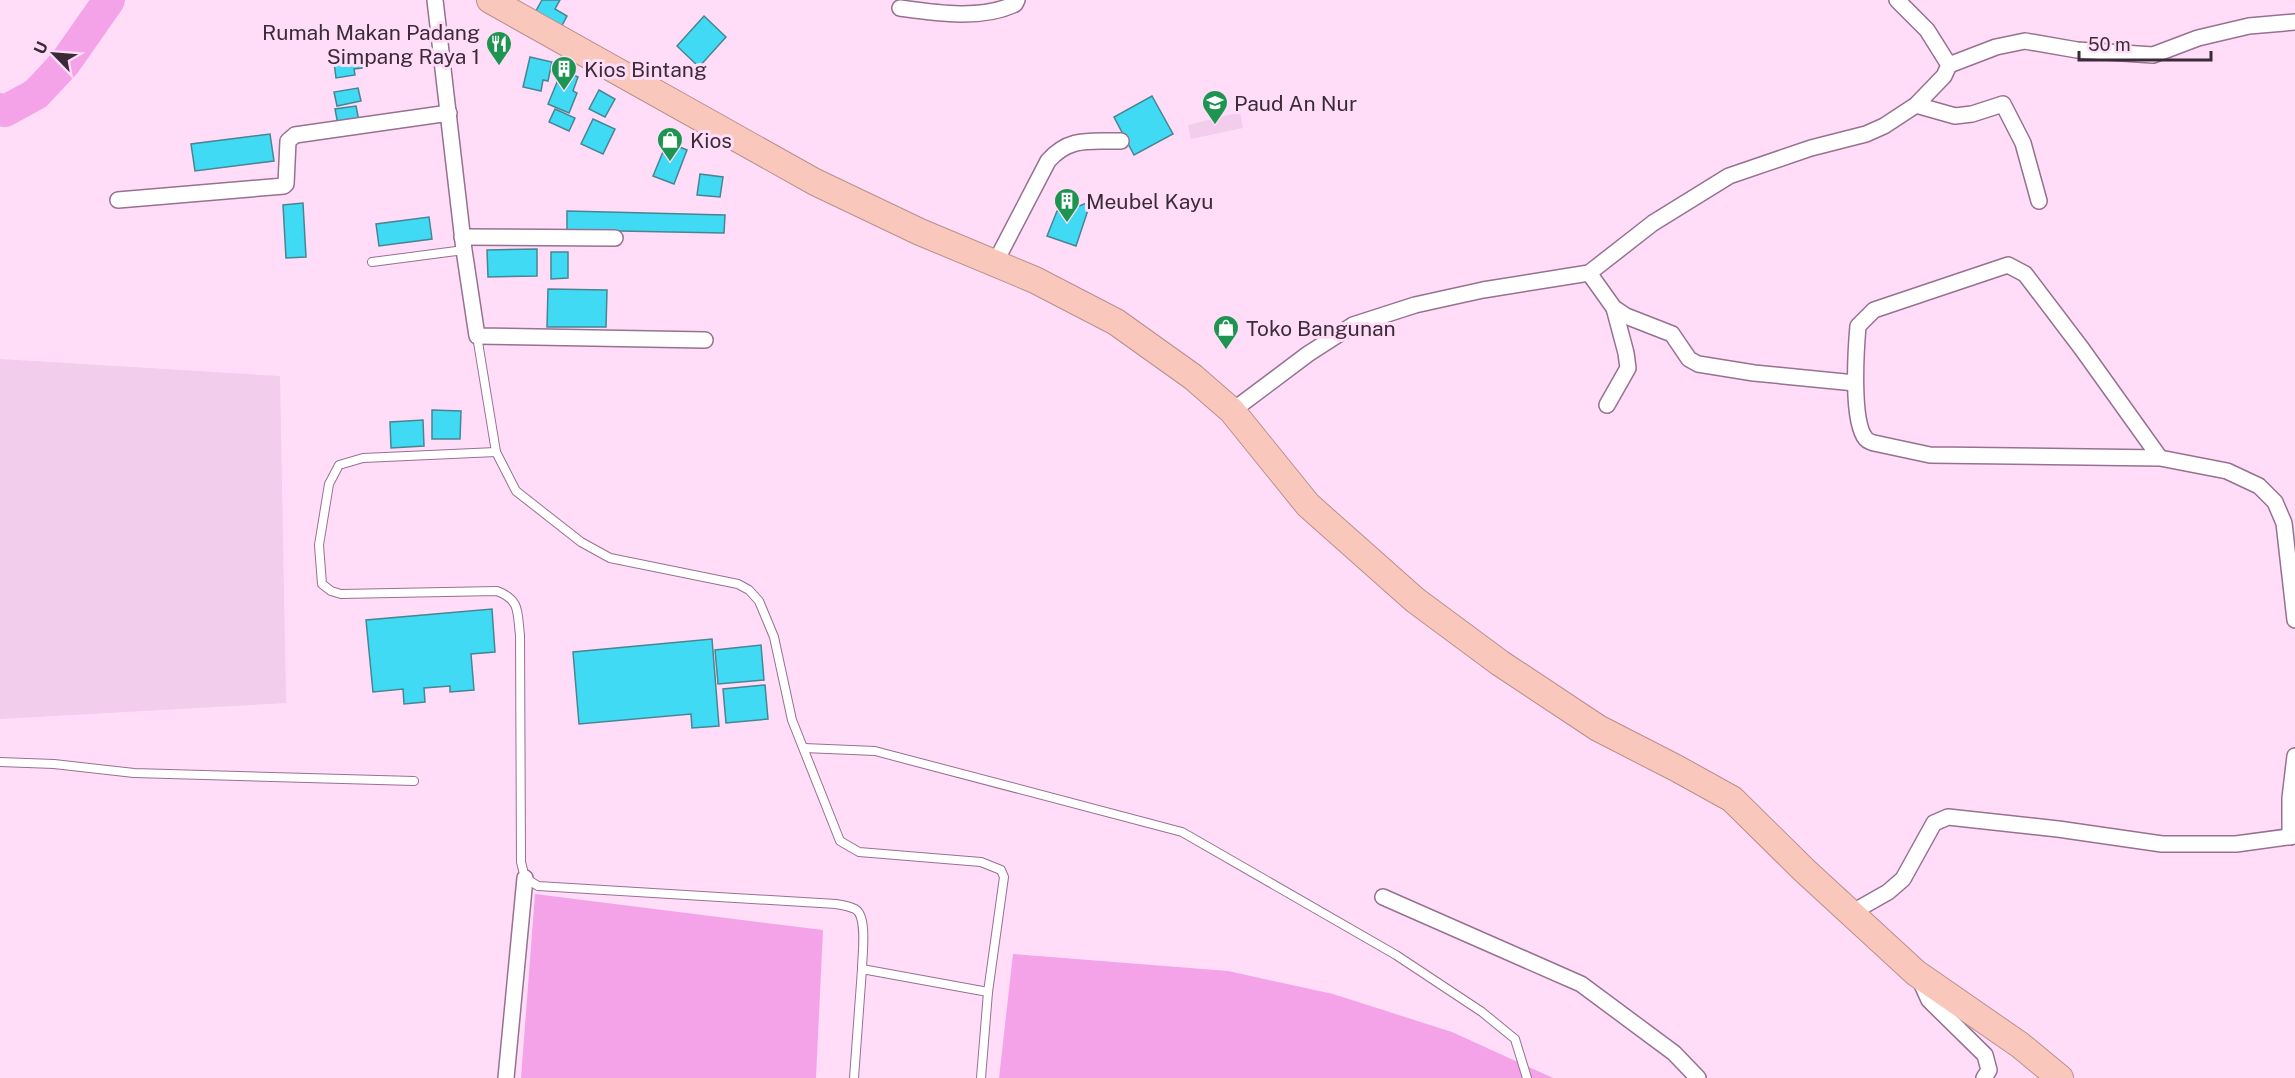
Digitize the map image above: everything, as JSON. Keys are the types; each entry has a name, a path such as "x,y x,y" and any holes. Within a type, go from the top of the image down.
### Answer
{"highway":[{"path":"490,0 815,182 920,232 1035,280 1116,321 1193,377 1232,411 1308,505 1415,600 1500,663 1598,728 1732,799 1916,973 2020,1045 2060,1078"}],"street":[{"path":"435,0 463,243 477,336 705,340"},
{"path":"900,8 936,13 970,13 1005,9 1015,4 1017,0"},
{"path":"1897,0 1927,30 1949,65"},
{"path":"1232,411 1308,354 1353,325 1415,305 1471,292 1589,273 1653,223 1729,176 1811,148 1866,134 1884,126 1916,105 1944,76 1949,65 1996,47 2025,41 2077,50 2153,56 2198,38 2249,26 2295,22"},
{"path":"1916,105 1955,116 1972,114 2003,104 2024,143 2039,201"},
{"path":"118,200 284,186 286,184 288,141 295,135 449,113"},
{"path":"995,263 1048,161 1059,149 1075,142 1121,141"},
{"path":"463,243 615,238"},
{"path":"2160,458 2025,274 2008,265 1874,310 1858,326 1855,383 1861,429 1866,440 1930,455 2160,458 2227,471 2259,486 2275,502 2284,523 2295,613"},
{"path":"1589,273 1614,308 1626,353 1628,368 1607,405"},
{"path":"1614,308 1626,316 1672,334 1689,359 1698,364 1754,373 1855,383"},
{"path":"1851,913 1888,892 1903,879 1934,822 1948,817 2058,829 2162,844 2236,844 2293,837 2290,798 2295,756"},
{"path":"506,1078 525,878"},
{"path":"1383,897 1581,984 1674,1053 1697,1078"},
{"path":"1916,973 1929,1000 1985,1055 1989,1070 1984,1078"}],"lane":[{"path":"372,262 463,243"},
{"path":"477,336 496,452 516,491 581,542 610,558 738,584 749,590 759,601 774,637 792,720 840,841 859,852 981,862 1001,870 1004,877 988,992 981,1078"},
{"path":"496,452 363,458 339,465 329,483 319,545 322,584 331,591 341,594 497,591 510,596 516,605 520,635 521,862 525,878 538,886 836,904 854,908 863,920 854,1078"},
{"path":"804,748 875,751 1182,832 1396,955 1482,1012 1515,1039 1527,1078"},
{"path":"0,762 54,764 134,773 414,781"},
{"path":"862,969 988,992"}],"shaded area":[{"name":"Paud An Nur","path":"1240,112 1243,128 1191,139 1188,125"},
{"path":"0,359 280,376 286,703 0,719"},
{"path":"535,894 823,930 816,1078 521,1078"},
{"path":"1013,954 1228,971 1333,994 1452,1032 1553,1078 999,1078"}],"building":[{"path":"542,0 560,0 555,9 567,16 558,33 532,18"},
{"path":"704,16 726,37 699,67 677,46"},
{"path":"361,57 362,68 354,69 355,75 336,78 334,62"},
{"path":"530,57 552,62 548,81 543,80 541,91 523,87"},
{"name":"Kios Bintang","path":"562,70 578,77 573,91 577,93 569,113 548,104"},
{"path":"358,88 361,101 337,106 334,92"},
{"path":"599,90 615,99 605,117 589,109"},
{"path":"1152,96 1173,134 1134,155 1114,117"},
{"path":"356,106 359,121 338,125 335,109"},
{"path":"555,109 575,118 569,131 549,122"},
{"path":"593,119 615,129 603,154 581,144"},
{"path":"270,134 274,161 195,171 191,144"},
{"name":"Kios","path":"667,142 687,150 674,184 653,176"},
{"path":"700,174 723,177 720,197 697,195"},
{"name":"Meubel Kayu","path":"1091,201 1076,246 1047,236 1057,211 1065,212"},
{"path":"303,203 306,257 286,258 283,205"},
{"path":"567,211 725,215 724,233 567,230"},
{"path":"429,217 432,239 379,246 376,224"},
{"path":"537,249 537,276 488,277 487,250"},
{"path":"551,252 568,252 568,278 551,279"},
{"path":"548,289 607,290 606,327 547,327"},
{"path":"432,410 461,411 460,439 432,439"},
{"path":"423,420 424,446 391,448 390,422"},
{"path":"492,609 495,652 471,654 474,690 450,692 450,686 424,688 425,702 404,704 403,689 373,692 366,620"},
{"path":"712,639 719,726 692,728 691,714 579,724 573,652"},
{"path":"761,645 764,680 718,684 715,650"},
{"path":"765,685 768,719 726,723 723,689"}],"waterway":[{"path":"0,109 5,111 36,94 65,63 109,0"}],"place":[{"name":"Rumah Makan Padang Simpang Raya 1","path":"499,67"},
{"name":"Kios Bintang","path":"564,92"},
{"name":"Paud An Nur","path":"1215,126"},
{"name":"Kios","path":"670,163"},
{"name":"Meubel Kayu","path":"1067,224"},
{"name":"Toko Bangunan","path":"1226,351"}]}
